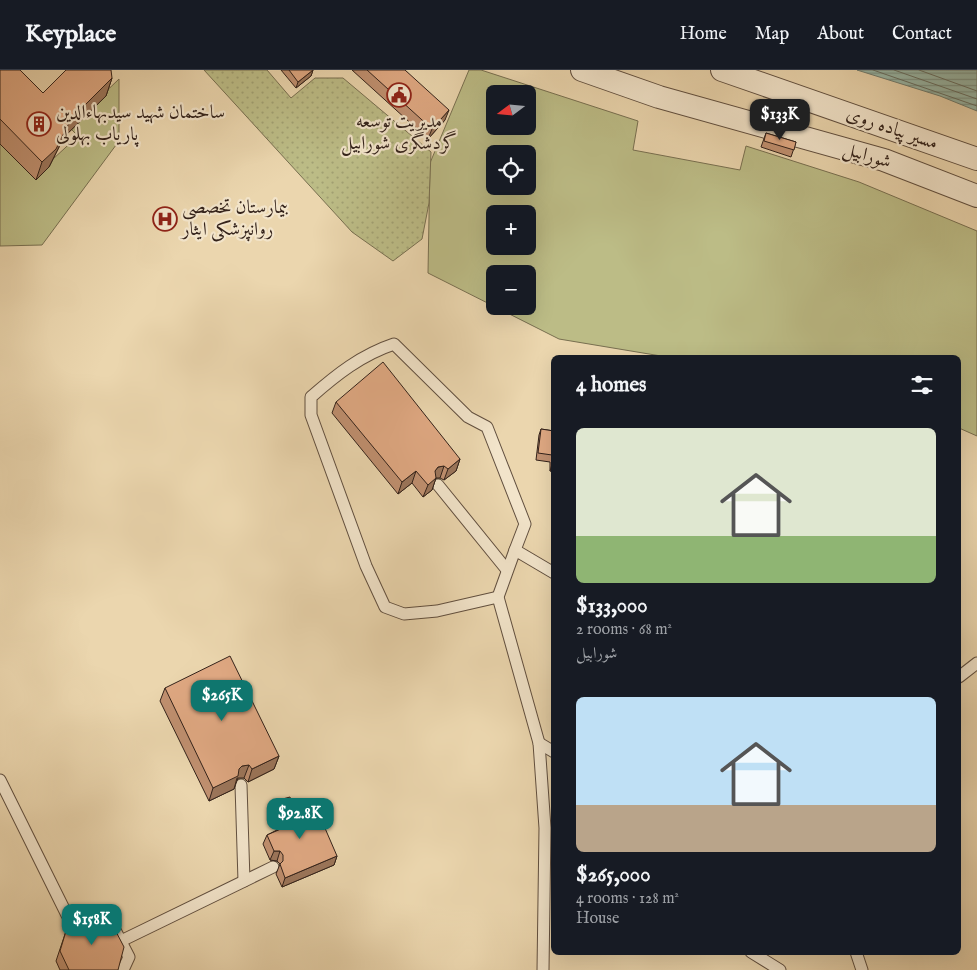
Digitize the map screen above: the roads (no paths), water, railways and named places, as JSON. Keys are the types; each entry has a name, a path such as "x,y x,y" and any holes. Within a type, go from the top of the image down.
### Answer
{"street":[{"name":"شورابیل","path":"582,70 659,97 884,160 977,196"},
{"name":"مسیر پیاده روی","path":"722,70 977,159"}],"lane":[{"path":"498,597 436,611 404,614 385,607 366,566 311,415 311,397 336,375 372,352 394,344 468,417 487,427 525,524 498,597 540,743 550,831 543,970"},
{"path":"438,485 507,570"},
{"path":"515,550 551,571"},
{"path":"961,675 977,663"},
{"path":"540,743 551,750"},
{"path":"0,780 67,915 114,928 129,957 123,970"},
{"path":"241,785 244,881"},
{"path":"121,941 273,867"},
{"path":"756,955 780,970"},
{"path":"857,955 862,970"}],"water":[{"path":"857,70 977,70 977,111 940,96"}],"place":[{"name":"مدیریت توسعه گردشگری شورابیل","path":"399,95"},
{"name":"ساختمان شهید سیدبهاءالدین پاریاب بهلولی","path":"39,124"},
{"name":"بیمارستان تخصصی روانپزشکی ایثار","path":"165,219"}]}
